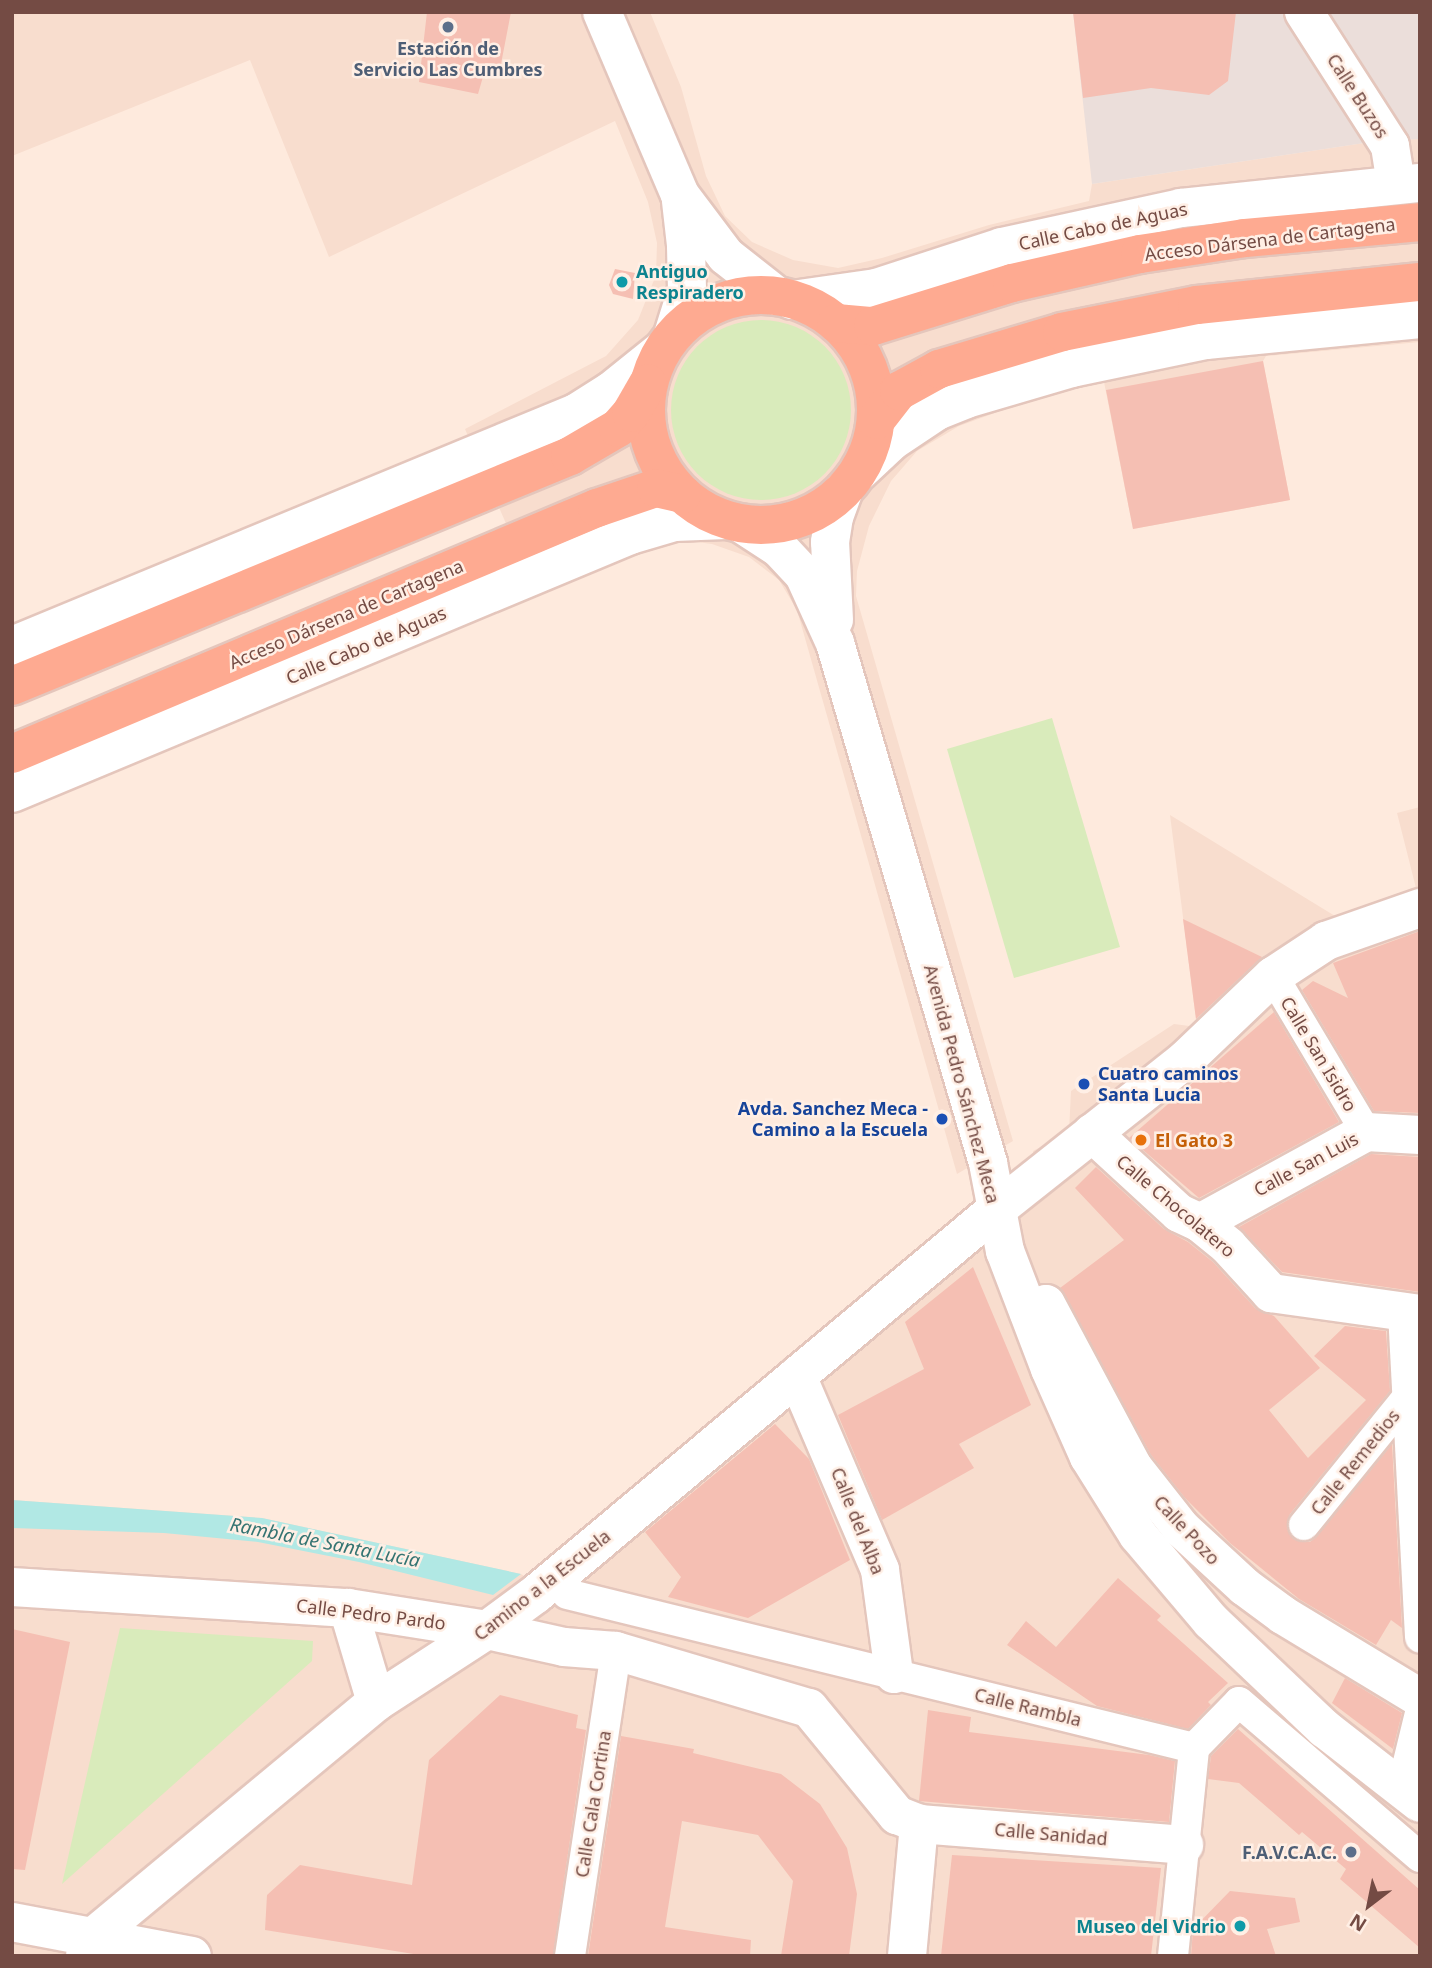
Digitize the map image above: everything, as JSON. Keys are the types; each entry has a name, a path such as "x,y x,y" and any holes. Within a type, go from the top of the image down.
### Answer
{"highway":[{"name":"Acceso Dársena de Cartagena","path":"836,323 873,326 1012,283 1140,254 1245,238 1420,222"},
{"path":"876,420 898,391 939,369 1062,332 1197,304 1420,282"},
{"path":"12,686 570,456 618,428 636,405 662,356 698,313 744,296 784,298 836,323 849,336 873,385 876,420 870,447 852,481 819,510 790,522 757,526 734,522 703,510 682,494 665,474 653,451 645,416 662,356"},
{"name":"Acceso Dársena de Cartagena","path":"12,754 597,508 656,488 682,494"}],"street":[{"path":"602,12 680,195 726,257 784,298"},
{"name":"Calle Buzos","path":"1304,12 1390,146 1408,184"},
{"name":"Calle Cabo de Aguas","path":"784,298 876,288 1002,247 1181,208 1408,184"},
{"path":"12,646 576,412 611,391 662,356 687,290 686,245 680,195"},
{"path":"835,643 830,542 834,517 852,481 892,441 937,411 966,399 1072,368 1206,340 1420,318"},
{"name":"Calle Cabo de Aguas","path":"12,793 630,535 674,522 734,522"},
{"path":"734,522 779,548 804,575 835,643"},
{"name":"Avenida Pedro Sánchez Meca","path":"835,643 988,1163 1005,1251 1089,1457 1138,1535 1170,1576 1248,1659 1325,1729 1410,1797"},
{"name":"Camino a la Escuela","path":"89,1947 376,1702 488,1630 536,1594 917,1279 997,1209 1208,1041 1273,976 1326,941 1420,908"},
{"name":"Calle San Isidro","path":"1273,976 1366,1132"},
{"name":"Calle San Luis","path":"1200,1223 1366,1132 1420,1135"},
{"name":"Calle Chocolatero","path":"1092,1133 1179,1213 1200,1223 1227,1246 1270,1293 1411,1313"},
{"name":"Calle Pozo","path":"1029,1313 1046,1304 1133,1467 1181,1528 1245,1587 1283,1615 1420,1698"},
{"name":"Calle Remedios","path":"1411,1313 1406,1399 1420,1638"},
{"name":"Calle del Alba","path":"797,1376 880,1570 894,1674"},
{"name":"Calle Remedios","path":"1304,1525 1406,1399"},
{"name":"Calle Pedro Pardo","path":"12,1587 348,1608 488,1630 564,1647 616,1651 809,1708 897,1815 919,1824"},
{"name":"Calle Rambla","path":"567,1594 1194,1748"},
{"path":"348,1608 376,1702"},
{"name":"Calle Cala Cortina","path":"570,1956 616,1651"},
{"path":"1173,1956 1194,1748 1239,1702 1420,1857"},
{"path":"1410,1797 1420,1713"},
{"path":"907,1956 919,1824"},
{"name":"Calle Sanidad","path":"919,1824 1184,1845"},
{"path":"12,1922 89,1947 192,1956"}],"shaded area":[{"path":"12,12 650,12 681,87 706,176 725,216 752,242 793,260 838,268 882,258 989,225 1089,201 1092,184 1371,142 1420,139 1420,342 1266,356 1263,361 1290,500 1133,529 1104,382 1033,399 959,426 917,451 891,481 869,526 857,571 856,596 1013,1141 957,1174 797,610 779,580 749,557 712,544 682,540 650,544 537,595 465,429 606,356 638,320 656,275 657,243 648,202 615,121 329,257 250,60 12,156"},
{"path":"1073,12 1420,12 1420,139 1371,142 1092,184"},
{"path":"1420,807 1420,1956 12,1956 12,1500 262,1518 521,1574 543,1588 1035,1181 1033,1151 1069,1132 1071,1091 1174,1024 1197,1027 1170,815 1335,916 1416,888 1397,813"}],"green space":[{"path":"761,320 795,327 811,335 824,347 836,360 844,376 851,410 844,444 836,460 824,473 811,485 795,493 761,500 727,493 711,485 698,473 686,460 678,444 671,410 678,376 686,360 698,347 711,335 727,327"},
{"path":"1052,718 1120,947 1014,978 947,749"},
{"path":"120,1628 313,1641 312,1661 62,1884"}],"water":[{"name":"Rambla de Santa Lucía","path":"12,1500 262,1518 521,1574 493,1595 359,1562 258,1542 164,1533 12,1528"}],"building":[{"path":"427,12 511,12 501,64 487,63 478,94 419,82"},
{"path":"1073,12 1236,12 1228,81 1209,95 1151,88 1083,98"},
{"name":"Antiguo Respiradero","path":"615,269 635,273 633,299 613,294 609,285"},
{"path":"1263,361 1290,500 1133,529 1106,390"},
{"path":"1183,919 1262,957 1196,1019"},
{"path":"1420,931 1420,1113 1374,1111 1302,990 1313,981 1348,998 1333,963"},
{"path":"1274,1012 1339,1122 1199,1198 1129,1138"},
{"path":"1371,1154 1420,1157 1420,1292 1282,1272 1239,1227"},
{"path":"1096,1167 1164,1229 1188,1242 1213,1262 1255,1308 1274,1316 1320,1368 1269,1410 1308,1458 1366,1400 1314,1356 1345,1326 1386,1331 1390,1391 1290,1514 1287,1523 1294,1539 1310,1542 1392,1444 1402,1628 1391,1620 1376,1645 1299,1599 1230,1543 1185,1498 1151,1455 1060,1288 1124,1240 1075,1188"},
{"path":"973,1267 1031,1405 959,1444 974,1468 882,1520 838,1415 924,1369 905,1322"},
{"path":"775,1424 809,1459 850,1560 748,1618 668,1597 681,1577 645,1532"},
{"path":"1118,1578 1161,1616 1157,1620 1228,1683 1208,1702 1211,1705 1188,1729 1097,1706 1007,1645 1026,1621 1056,1647"},
{"path":"12,1629 70,1642 25,1870 12,1869"},
{"path":"1345,1678 1402,1713 1393,1749 1332,1703"},
{"path":"500,1695 578,1715 576,1728 586,1730 553,1956 426,1956 265,1930 267,1895 300,1865 412,1885 429,1760"},
{"path":"928,1710 971,1717 969,1732 1149,1755 1175,1761 1169,1822 919,1801"},
{"name":"F.A.V.C.A.C.","path":"1238,1729 1420,1890 1420,1948 1340,1879 1346,1869 1302,1832 1299,1835 1239,1783 1208,1779 1211,1756"},
{"path":"621,1736 694,1749 693,1753 781,1774 820,1804 847,1848 857,1894 849,1956 781,1956 793,1881 758,1835 682,1821 665,1927 751,1940 750,1956 588,1956"},
{"path":"952,1855 1161,1868 1151,1956 941,1956"},
{"name":"Museo del Vidrio","path":"1230,1891 1295,1898 1300,1922 1267,1929 1276,1956 1191,1956 1193,1929"}],"place":[{"name":"Estación de Servicio Las Cumbres","path":"448,27"},
{"name":"Antiguo Respiradero","path":"622,282"},
{"name":"Cuatro caminos Santa Lucia","path":"1084,1084"},
{"name":"Avda. Sanchez Meca - Camino a la Escuela","path":"942,1119"},
{"name":"El Gato 3","path":"1141,1140"},
{"name":"F.A.V.C.A.C.","path":"1351,1852"},
{"name":"Museo del Vidrio","path":"1240,1926"}]}
